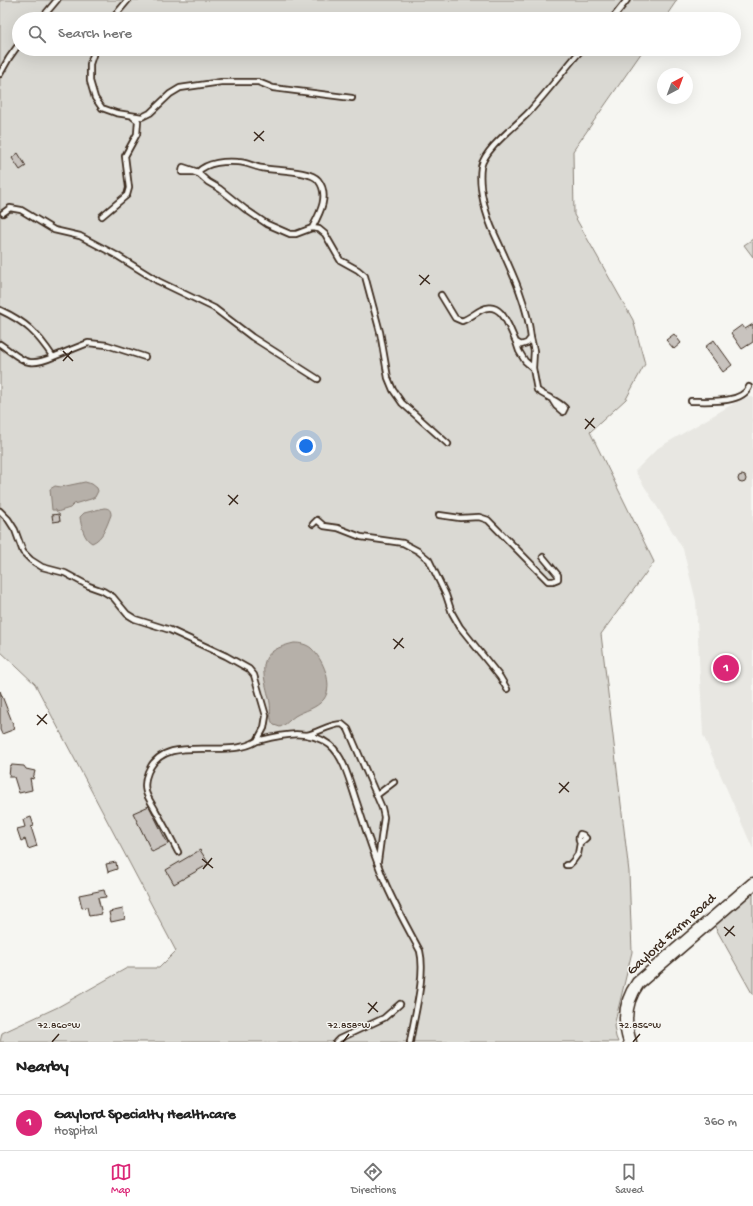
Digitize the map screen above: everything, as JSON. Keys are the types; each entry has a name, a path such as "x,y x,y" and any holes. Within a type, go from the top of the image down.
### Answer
{"street":[{"name":"Gaylord Farm Road","path":"630,1042 625,1020 627,1004 631,992 638,983 753,884"}],"lane":[{"path":"47,12 57,0"},
{"path":"118,12 128,0"},
{"path":"618,12 627,0"},
{"path":"0,74 8,56 12,52"},
{"path":"93,56 90,64 90,81 96,98 102,108 131,116 142,117 150,113 170,94 180,88 221,82 258,82 273,88 352,98"},
{"path":"551,398 537,390 533,368 534,351 525,305 486,213 481,177 482,166 485,158 496,143 528,112 576,56"},
{"path":"131,116 138,121 138,126"},
{"path":"102,216 127,195 129,188 125,156 133,142 142,117"},
{"path":"312,228 320,214 324,201 323,190 317,179 306,174 262,168 240,162 213,164 201,169 198,172 182,167 182,172 193,172 199,174 267,224 290,234 296,234 312,228 319,229 325,234 340,260 358,270 365,276 380,332 388,378 393,390 402,403 448,444"},
{"path":"3,213 10,208 21,210 54,230 80,236 116,255 158,281 214,308 252,337 318,378"},
{"path":"441,295 455,318 462,321 471,318 482,310 492,308 498,311 505,318 519,351 525,361 533,368"},
{"path":"0,310 17,318 33,330 53,357"},
{"path":"516,342 521,344 528,343 531,338"},
{"path":"0,344 32,364 42,362 88,343 107,345 145,357"},
{"path":"691,401 731,399 741,396 747,392 749,386"},
{"path":"0,511 8,519 15,530 23,552 32,560 42,566 65,573 89,586 103,591 113,597 127,614 135,619 170,630 226,656 249,669 254,676 266,716 264,728 257,741"},
{"path":"439,515 460,518 479,517 488,520 548,581 558,579 558,575 543,557"},
{"path":"313,524 317,520 324,526 338,528 361,537 403,544 418,551 429,560 446,594 452,613 460,627 508,689"},
{"path":"305,735 318,732 334,724 342,724 348,728 377,796 384,817 378,862"},
{"path":"178,852 146,793 144,781 152,764 165,753 187,748 231,749 252,744 257,741 291,734 316,737 331,746 339,756 347,775 392,898 420,951 422,960 410,1042"},
{"path":"377,796 394,782"},
{"path":"566,864 569,865 574,861 578,854 580,843"},
{"path":"336,1042 339,1039 384,1018 400,1004"}],"shaded area":[{"path":"0,0 677,0 669,12 12,12 12,56 639,56 573,151 574,215 633,320 645,364 626,399 590,432 654,562 601,634 629,872 632,952 614,1026 618,1042 0,1042 2,1033 58,1007 127,968 159,968 176,951 35,684 0,651"},
{"path":"753,239 753,257 744,245"},
{"path":"753,397 753,849 703,735 696,601 683,549 635,471 658,448 743,398"},
{"path":"85,482 92,484 97,488 98,491 95,497 57,512 56,510 52,510 50,489 55,486 61,487"},
{"path":"107,508 111,512 111,515 102,535 92,543 85,535 80,517 84,513"},
{"path":"294,643 303,644 311,648 320,659 326,672 328,687 327,693 318,705 295,716 280,727 274,725 271,720 270,703 264,674 265,662 269,654 275,650"},
{"path":"753,892 753,995 714,925"}],"building":[{"path":"18,153 26,166 20,170 12,158"},
{"path":"753,324 753,342 742,349 731,333 742,325 745,329"},
{"path":"674,334 681,343 674,349 666,340"},
{"path":"714,340 732,365 723,372 705,347"},
{"path":"740,475 744,475 746,479 744,483 740,483 738,481 738,477"},
{"path":"59,514 60,521 53,522 52,515"},
{"path":"0,691 15,729 2,734 0,730"},
{"path":"10,766 24,766 26,769 35,771 33,779 30,778 32,790 19,793 14,777 9,777"},
{"path":"149,806 168,844 152,852 133,813"},
{"path":"31,817 34,826 31,827 37,846 28,849 25,839 21,841 17,829 25,827 23,820"},
{"path":"200,850 209,864 174,884 166,870"},
{"path":"116,862 117,869 108,872 106,864"},
{"path":"104,890 106,897 98,898 102,914 89,916 87,907 82,908 79,895"},
{"path":"123,909 125,919 111,922 109,912"}],"place":[{"name":"Gaylord Specialty Healthcare","path":"726,668"}]}
